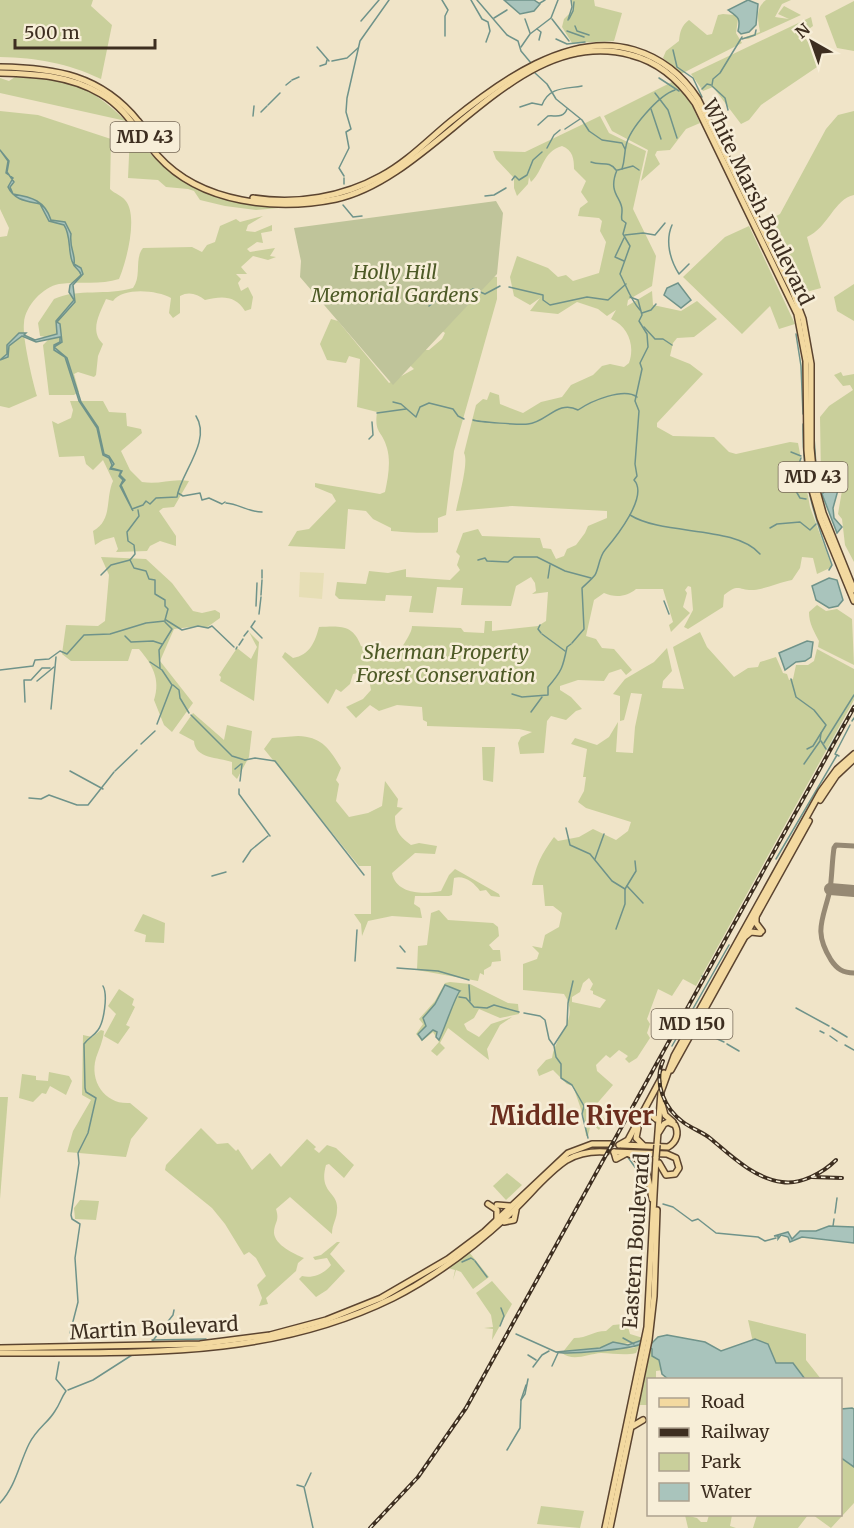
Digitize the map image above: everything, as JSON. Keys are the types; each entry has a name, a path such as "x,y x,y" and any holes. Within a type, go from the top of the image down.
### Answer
{"main road":[{"path":"609,45 618,39"},
{"path":"573,54 593,48 620,46"},
{"name":"White Marsh Boulevard","path":"0,67 50,75 93,89 121,110 159,157 178,173 223,195 287,203 338,198 375,184 412,160 460,120 529,71 573,48 620,46 658,60 687,84 703,110 799,320 806,361 809,478 818,513 854,601"},
{"name":"White Marsh Boulevard","path":"538,66 573,54 596,50 616,51 636,56 661,68 689,94 758,222 792,290 805,326 811,364 811,448 814,480 823,513 854,590"},
{"name":"White Marsh Boulevard","path":"0,73 11,70"},
{"name":"White Marsh Boulevard","path":"287,203 337,194 381,176 411,156 465,110 529,71"},
{"path":"460,120 519,75"},
{"name":"Eastern Boulevard","path":"605,1528 647,1339 656,1275 658,1159 656,1146 663,1083 671,1062 824,786 854,754"},
{"name":"Eastern Boulevard","path":"658,1130 670,1073 825,791 854,759"},
{"path":"750,926 777,870"},
{"path":"740,945 750,932 761,932 756,923 756,916"},
{"path":"663,1083 696,1024 705,1000"},
{"path":"658,1130 668,1122 675,1125 678,1133 672,1144 656,1146 619,1144 628,1140 671,1062"},
{"path":"662,1104 665,1115 677,1124"},
{"path":"656,1146 637,1140 636,1130 644,1116 649,1113 655,1116 658,1130"},
{"name":"Martin Boulevard","path":"0,1353 204,1349 289,1336 352,1316 393,1298 445,1268 505,1222 514,1220 516,1206 568,1153 592,1144 611,1144"},
{"name":"Martin Boulevard","path":"0,1348 119,1346 124,1340 132,1346 235,1341 326,1320 381,1298 425,1274 462,1249 516,1206 566,1161 586,1153 606,1152"},
{"path":"614,1152 616,1159 627,1153 667,1154 679,1162 676,1173 666,1175 658,1159"},
{"path":"627,1153 640,1160 648,1172 654,1216"},
{"name":"Eastern Boulevard","path":"647,1339 658,1159"},
{"path":"488,1204 498,1212 496,1220"},
{"path":"497,1205 516,1206"},
{"name":"Eastern Boulevard","path":"610,1528 631,1430 645,1347"},
{"path":"631,1430 636,1422 643,1420"},
{"path":"620,1456 621,1475"}],"shaded area":[{"path":"300,572 324,573 322,599 299,597"}],"green space":[{"path":"0,0 93,0 91,6 112,25 101,79 52,62 0,57"},
{"path":"572,0 594,0 595,6 622,13 614,41 572,43 562,27 564,19 573,10"},
{"path":"766,0 791,0 782,4 775,17 789,19 778,14 784,6 801,15 748,39 743,38 760,32 759,10"},
{"path":"854,1 854,51 837,48 825,16"},
{"path":"718,15 735,15 738,19 736,33 742,43 681,74 663,58 666,51 679,41 681,29 689,20 707,35 712,34"},
{"path":"811,17 813,26 802,34 818,55 820,65 761,105 749,120 741,124 713,87 703,91 691,74"},
{"path":"15,77 44,77 79,86 109,105 126,121 0,93 0,78 9,81"},
{"path":"674,81 689,99 700,123 686,129 670,150 657,151 655,155 660,164 641,181 648,150 612,131 604,116"},
{"path":"0,111 38,115 111,139 110,189 125,200 131,216 128,251 119,279 105,282 59,284 41,293 31,304 25,317 24,330 28,360 37,396 9,408 0,406 0,237 7,236 9,228 0,209"},
{"path":"854,111 854,195 841,202 820,227 807,237 821,288 799,294 766,221 780,214 826,129 838,115"},
{"name":"Sherman Property Forest Conservation","path":"600,116 609,133 646,151 633,209 656,256 652,286 628,300 627,306 652,291 653,305 681,311 697,301 717,319 694,337 677,338 673,343 670,356 690,364 703,374 657,423 657,427 673,436 714,437 729,452 736,454 790,442 798,443 810,507 832,567 817,574 813,558 802,557 800,568 792,580 758,589 733,589 724,595 723,607 688,629 684,627 693,610 691,587 688,586 685,590 687,593 683,607 690,613 671,632 669,625 673,622 663,589 636,589 621,596 604,593 594,600 586,636 596,639 602,648 614,649 632,670 626,675 621,669 609,673 604,681 578,680 560,686 560,690 571,697 582,709 566,720 551,716 547,721 544,753 520,754 518,743 521,737 532,732 519,729 427,726 427,722 423,720 422,707 397,705 379,711 370,705 356,718 346,707 363,699 371,690 368,674 363,672 353,674 350,684 341,692 336,689 328,704 282,657 285,652 293,658 304,654 316,638 319,627 339,627 350,630 361,646 378,654 378,660 395,662 412,626 461,628 464,632 484,633 485,621 492,621 492,631 538,626 546,621 548,592 532,594 536,591 531,577 516,586 511,606 461,605 463,588 437,587 433,613 409,612 412,596 386,595 385,601 339,599 335,595 337,582 366,584 369,571 388,573 406,569 406,577 450,580 460,570 457,565 460,556 456,552 463,533 478,529 482,536 540,538 543,548 551,549 556,559 564,556 567,549 576,545 588,526 607,518 607,511 512,506 456,511 464,471 464,453 476,405 483,399 487,400 490,392 499,395 500,404 523,413 541,402 562,397 571,385 593,375 602,366 610,364 624,367 629,363 631,344 629,338 622,327 611,319 616,310 607,316 598,309 577,302 558,314 530,311 540,298 530,305 514,296 510,277 517,256 548,268 558,277 566,275 573,281 599,273 606,242 600,231 602,221 599,218 578,216 580,208 588,202 581,192 586,181 574,169 571,152 562,146 551,152 535,177 531,182 529,177 528,184 517,196 514,178 496,159 493,151 525,152"},
{"path":"130,134 164,167 201,189 224,199 279,208 256,210 225,206 200,200 194,191 188,189 166,187 158,180 128,178"},
{"name":"Holly Hill Memorial Gardens","path":"496,201 503,213 497,274 393,385 300,277 301,261 294,228"},
{"path":"263,216 248,225 246,231 255,232 272,225 272,231 261,233 263,243 257,242 247,249 250,252 275,248 270,256 276,257 268,260 253,256 241,267 247,274 236,274 241,279 238,283 241,291 248,287 253,297 251,309 245,311 232,299 205,300 190,293 180,296 180,313 173,318 169,313 171,298 165,295 140,291 124,294 113,301 106,299 96,328 103,344 98,356 96,375 94,377 78,372 74,374 79,392 74,395 49,395 43,345 50,338 40,336 38,323 54,299 73,294 113,292 133,288 137,278 140,252 143,248 192,247 202,252 207,245 215,242 220,226 236,219 240,222"},
{"path":"749,226 795,324 779,329 770,306 742,334 683,277 725,237"},
{"path":"489,276 497,277 497,299 454,451 446,515 438,518 438,532 391,531 391,528 373,519 366,511 348,509 345,549 288,546 297,531 309,529 336,501 332,494 315,487 315,483 380,494 385,492 386,487 389,459 385,442 378,428 377,412 357,407 360,359 349,356 346,363 327,360 320,344 331,319 338,321 389,383 414,369 403,359 423,350 429,350 442,339 445,333 434,325"},
{"path":"854,284 854,321 837,311 834,297"},
{"path":"841,372 843,376 854,374 854,562 845,545 842,519 838,514 845,473 837,474 820,486 818,479 821,477 820,417 829,406 853,390 850,385 843,386 834,375"},
{"path":"70,401 103,401 109,412 126,413 127,426 141,429 142,433 121,451 130,470 142,482 189,481 174,507 163,508 159,511 176,536 176,546 160,541 150,546 147,551 116,552 118,549 114,537 95,545 93,531 106,515 113,481 103,460 93,470 86,464 84,456 59,457 52,421 58,424 71,418 73,410"},
{"path":"101,557 146,559 172,583 193,611 202,613 215,610 220,613 220,618 206,628 199,626 174,629 160,661 193,703 172,732 164,725 154,700 156,679 154,672 139,649 132,649 128,661 71,661 62,654 66,625 98,626 105,621 109,575"},
{"path":"817,605 826,611 837,609 852,619 854,665 818,647 819,641 811,624 809,612"},
{"path":"249,632 259,642 254,701 220,681 219,675 237,648 251,659 257,647"},
{"path":"700,632 707,647 734,677 748,668 758,667 760,662 776,657 789,680 793,679 796,665 808,665 814,661 817,649 854,669 854,700 696,986 683,979 672,996 658,989 647,1019 650,1024 647,1033 650,1038 637,1058 629,1063 625,1059 628,1056 619,1050 610,1058 606,1055 596,1065 597,1071 613,1085 594,1107 605,1119 599,1130 591,1123 588,1136 586,1136 584,1118 573,1086 567,1084 553,1070 539,1076 537,1070 546,1060 552,1058 570,1012 564,994 523,990 523,964 537,959 539,953 532,946 542,948 545,935 559,927 562,913 553,906 545,906 543,885 532,885 540,860 554,837 558,841 579,837 593,829 616,840 628,831 631,822 586,808 578,802 584,791 586,777 583,777 587,749 571,744 575,738 597,745 609,737 618,722 616,752 633,753 635,727 642,694 631,693 624,720 620,721 620,696 613,694 625,679 654,662 667,648 672,671 663,681 662,688 684,689 673,647","holes":["589,978 593,984 590,990 593,994 606,1000 600,1008 572,1002 572,997 580,992 583,983"]},
{"path":"193,713 224,740 227,725 252,731 249,757 237,779 232,774 232,762 203,754 195,747 194,741 179,733"},
{"path":"298,736 319,741 337,761 341,768 336,780 339,784 336,801 349,817 368,813 382,806 385,781 398,799 397,807 403,808 395,816 396,826 401,836 411,845 419,843 437,846 435,854 415,853 392,873 399,885 419,893 441,891 449,875 455,869 499,894 500,897 491,896 486,890 480,891 465,879 454,878 452,895 415,896 414,904 420,908 422,918 392,916 368,921 362,936 361,924 354,914 371,914 371,866 359,866 264,749 272,738"},
{"path":"482,747 495,747 493,782 483,780"},
{"path":"439,910 448,920 493,923 498,927 499,936 489,945 493,950 500,950 501,961 492,962 491,966 484,970 484,975 480,973 478,981 417,970 418,946 427,945 431,913"},
{"path":"143,914 165,923 164,943 145,942 146,935 134,931"},
{"path":"445,983 470,984 508,1003 518,1004 519,1014 500,1018 479,1009 474,1018 464,1024 467,1030 479,1037 491,1024 512,1017 500,1025 487,1049 489,1060 448,1028 440,1043 445,1048 437,1056 431,1051 439,1042 433,1032 422,1041 416,1034 423,1024 419,1019 435,1001"},
{"path":"119,989 134,999 132,1005 135,1007 126,1025 130,1027 118,1044 104,1036 116,1014 108,1006"},
{"path":"101,1030 104,1031 102,1042 94,1067 97,1083 107,1096 121,1103 130,1103 148,1118 131,1139 126,1157 67,1152 73,1131 91,1100 82,1095 83,1035 92,1037"},
{"path":"49,1072 69,1076 72,1081 66,1095 50,1086 46,1094 42,1093 33,1102 19,1098 22,1074 36,1076 36,1080 48,1081"},
{"path":"0,1097 8,1097 0,1199"},
{"path":"201,1128 217,1144 228,1143 236,1151 238,1149 252,1170 270,1153 281,1167 307,1139 319,1153 327,1145 336,1148 354,1165 344,1178 329,1164 326,1165 324,1174 326,1187 337,1204 332,1234 290,1197 276,1209 275,1237 286,1248 304,1258 298,1263 296,1271 266,1298 268,1304 259,1306 262,1298 257,1285 266,1276 256,1258 249,1252 244,1255 212,1208 165,1170 166,1165"},
{"path":"507,1173 522,1185 506,1200 493,1186"},
{"path":"80,1200 99,1201 96,1220 75,1219 74,1208"},
{"path":"340,1242 330,1254 345,1271 327,1290 316,1297 299,1279 302,1276 318,1275 328,1268 331,1265 327,1258 315,1260 313,1257 321,1255"},
{"path":"469,1252 489,1277 473,1289 461,1272 456,1270 453,1280 455,1270 448,1268"},
{"path":"492,1281 512,1304 492,1340 493,1329 484,1328 493,1327 491,1315 476,1293"},
{"path":"748,1320 806,1334 806,1360 820,1378 801,1378 778,1366 754,1347"},
{"path":"623,1324 628,1327 630,1334 643,1338 642,1341 567,1353 633,1348 640,1345 636,1353 601,1353 571,1357 562,1353 574,1338 606,1331 613,1325"},
{"path":"650,1348 661,1363 663,1370 656,1371 656,1378 647,1378 647,1405 639,1405"},
{"path":"842,1454 854,1465 854,1503 831,1528 814,1516 842,1516"},
{"path":"541,1506 584,1511 580,1528 537,1524"},
{"path":"685,1516 707,1522 709,1516 732,1516 730,1526 736,1528 688,1528"},
{"path":"756,1516 807,1516 798,1528 753,1528"}],"water":[{"path":"504,0 534,0 540,4 534,11 520,14"},
{"path":"748,0 758,4 756,25 749,32 741,34 738,31 738,18 728,10"},
{"path":"12,179 14,182 10,187 13,193 8,187"},
{"path":"13,194 37,201 45,208 51,220 65,222 71,234 74,264 81,268 83,274 73,285 75,302 57,322 60,324 62,342 54,347 60,342 60,337 36,342 22,336 9,346 8,357 0,360 7,354 7,345 19,333 26,333 24,335 35,340 57,334 56,321 74,300 69,292 70,285 81,275 72,261 68,233 64,225 49,221 40,204 21,199"},
{"path":"678,283 691,300 681,308 664,295 667,288"},
{"path":"54,347 67,358 81,402 98,427 104,454 109,456 114,464 111,468 122,471 120,475 125,480 121,485 133,511 120,486 123,480 119,476 121,471 110,469 112,465 109,458 103,455 97,428 79,401 65,357 54,350"},
{"path":"836,481 840,483 833,508 834,518 842,527 837,533 822,494"},
{"path":"829,578 837,580 843,600 838,606 829,608 816,600 812,586"},
{"path":"807,641 813,642 811,657 805,661 796,662 785,670 779,653"},
{"path":"445,985 460,991 439,1040 436,1037 437,1032 433,1030 422,1040 418,1034 426,1026 423,1018 435,1004"},
{"path":"829,1226 854,1227 854,1243 802,1237 790,1242 788,1237 781,1235 778,1239 778,1236 774,1236 788,1232 792,1239 800,1231 816,1231"},
{"path":"667,1335 705,1342 721,1351 755,1339 768,1344 776,1363 793,1363 804,1378 667,1378 662,1374 659,1360 652,1356 652,1349 641,1344 599,1351 556,1352 600,1348 613,1342 628,1345 642,1340 652,1343 658,1337"},
{"path":"842,1409 854,1409 854,1467 842,1458"}],"waterway":[{"path":"361,21 379,0"},
{"path":"344,176 339,168 349,148 346,132 351,129 346,112 347,98 360,41 389,0"},
{"path":"442,0 448,10 445,16 445,36"},
{"path":"471,0 482,19 488,22 490,31 486,42"},
{"path":"477,0 507,35 518,41 521,51 531,63"},
{"path":"540,3 545,0"},
{"path":"521,47 530,34 551,18 558,0"},
{"path":"568,20 572,7 571,0"},
{"path":"569,19 574,2"},
{"path":"494,18 507,10"},
{"path":"525,19 530,33"},
{"path":"552,19 569,41"},
{"path":"575,26 577,31 589,35"},
{"path":"537,29 541,32 539,40"},
{"path":"742,39 755,35 756,30"},
{"path":"567,31 584,37"},
{"path":"712,85 713,79 720,73 742,37"},
{"path":"556,39 567,44 585,42"},
{"path":"317,47 329,61"},
{"path":"332,61 347,58 358,48"},
{"path":"673,50 677,67 693,78 702,97"},
{"path":"320,66 326,64 327,60"},
{"path":"535,73 547,84 556,99 582,120 589,131 602,140 622,143 625,149"},
{"path":"292,80 299,77"},
{"path":"659,78 679,91"},
{"path":"286,85 291,81"},
{"path":"702,89 707,84 711,85"},
{"path":"520,107 532,103 542,105 549,94 554,91 582,86"},
{"path":"712,86 725,98 728,110"},
{"path":"622,169 628,139 639,122 653,105 675,90"},
{"path":"268,105 280,93"},
{"path":"655,93 668,110 677,138"},
{"path":"253,116 254,106"},
{"path":"261,112 267,106"},
{"path":"538,125 548,116 561,115 567,109"},
{"path":"651,109 661,139"},
{"path":"565,129 580,119"},
{"path":"547,148 554,135 560,130"},
{"path":"512,180 515,176 519,180 527,175 533,160 542,152"},
{"path":"591,162 608,164 616,170"},
{"path":"618,170 633,166 639,170"},
{"path":"617,170 614,190 622,206 622,220 626,223 623,234 630,246 620,274 640,310"},
{"path":"344,178 344,184"},
{"path":"485,196 494,195 506,188"},
{"path":"343,205 353,217 362,216"},
{"path":"625,235 643,233 655,235 665,223"},
{"path":"672,225 669,237 673,263 679,274 689,264"},
{"path":"624,238 615,257 624,261"},
{"path":"509,287 543,295 543,300 550,305 587,297 608,300 626,284"},
{"path":"422,299 444,298 454,301 473,289 485,294 500,286"},
{"path":"572,643 584,629 582,588 595,575 603,553 629,516 637,496 638,487 634,480 637,476 635,464 639,411 635,401 642,369 640,363 648,347 647,334 639,321 642,315 638,300 630,297"},
{"path":"429,306 437,300"},
{"path":"642,313 651,310 656,304"},
{"path":"644,327 655,339 663,339 672,345"},
{"path":"796,334 801,366 803,414"},
{"path":"473,420 528,424 541,420 558,409 571,407 578,410 607,396 631,394 637,397"},
{"path":"393,402 401,404 416,417 420,407 429,403 453,409 458,416 464,419"},
{"path":"377,413 406,409"},
{"path":"132,509 143,505 146,501 150,504 156,498 177,497 198,447 200,426 196,416"},
{"path":"369,439 373,435 372,422"},
{"path":"803,424 804,462 810,496 832,565 829,570"},
{"path":"814,437 817,480 823,491"},
{"path":"791,452 801,456"},
{"path":"801,458 798,476 793,486 800,498 806,499"},
{"path":"178,493 183,496 200,493 202,500 209,498 222,504 225,502"},
{"path":"226,503 262,512"},
{"path":"138,510 139,516 127,532 128,541 134,545 135,554 130,560 134,568 146,571 149,579 155,580 155,594 165,600 165,606 168,609 165,620"},
{"path":"630,515 644,522 661,526 717,534 734,539 749,545 760,554"},
{"path":"770,528 777,524 800,522 810,530 816,524"},
{"path":"478,560 485,558 487,561 508,562 514,557 537,557 565,571 591,578"},
{"path":"101,575 111,565 130,560"},
{"path":"548,578 550,565"},
{"path":"262,570 262,578"},
{"path":"261,595 262,580"},
{"path":"256,606 257,583"},
{"path":"259,614 261,597"},
{"path":"664,601 669,614"},
{"path":"166,620 182,630 198,626 208,628 212,626 234,647"},
{"path":"0,670 33,666 35,660 49,659 60,651 67,654 84,635 110,634 146,623 165,621"},
{"path":"255,621 251,627 262,638"},
{"path":"160,668 159,650 172,629 165,622"},
{"path":"540,625 538,629 541,633"},
{"path":"244,636 248,631"},
{"path":"542,634 565,651"},
{"path":"125,636 131,642 153,641 162,644"},
{"path":"239,645 243,639"},
{"path":"512,694 522,697 548,695 548,687 559,673 567,647 571,644"},
{"path":"51,709 56,657"},
{"path":"150,662 162,670 172,685"},
{"path":"37,681 54,667"},
{"path":"25,702 24,680 31,680 42,668 50,668"},
{"path":"791,679 796,697 814,710 826,725 813,746 807,749"},
{"path":"157,724 172,685"},
{"path":"173,685 179,690 180,698 189,713"},
{"path":"824,743 854,695"},
{"path":"531,712 542,697"},
{"path":"847,718 854,705"},
{"path":"191,715 232,756 245,760"},
{"path":"828,750 844,722"},
{"path":"839,756 835,754 850,725"},
{"path":"141,744 155,731"},
{"path":"804,764 820,741 821,733"},
{"path":"821,741 826,749"},
{"path":"115,771 137,750"},
{"path":"776,859 837,755"},
{"path":"245,760 255,758 275,761 364,875"},
{"path":"235,769 241,764"},
{"path":"240,781 242,764"},
{"path":"70,771 103,789"},
{"path":"29,798 41,799 49,795 77,805 88,805 114,772"},
{"path":"239,789 239,794 270,836"},
{"path":"566,828 570,845 590,854 612,881 625,889"},
{"path":"595,859 604,834"},
{"path":"243,862 251,850 268,836"},
{"path":"616,929 625,904 625,889 636,871 635,861"},
{"path":"212,876 226,872"},
{"path":"627,886 643,903"},
{"path":"355,961 357,930"},
{"path":"672,1046 729,945"},
{"path":"400,946 405,952"},
{"path":"397,968 438,971 469,980"},
{"path":"554,1045 567,1025 568,1003 573,981"},
{"path":"469,985 470,1001"},
{"path":"70,1333 78,1302 75,1258 80,1224 72,1219 71,1215 79,1163 78,1153 88,1133 96,1098 86,1092 85,1088 84,1044 96,1032 102,1021 105,1008 103,986"},
{"path":"459,997 466,998 474,1007 487,1008 494,1005 519,1012"},
{"path":"796,1008 829,1026"},
{"path":"524,1013 540,1016 545,1020 549,1039 561,1064 561,1078 572,1085 584,1106 582,1114 588,1138"},
{"path":"832,1028 847,1037"},
{"path":"820,1031 824,1033"},
{"path":"830,1036 837,1041"},
{"path":"713,1037 724,1042"},
{"path":"727,1044 739,1051"},
{"path":"845,1045 854,1050"},
{"path":"627,1156 645,1181"},
{"path":"835,1213 837,1198"},
{"path":"663,1204 673,1207 692,1221 698,1219 716,1233 758,1237 765,1241 776,1238"},
{"path":"833,1226 834,1219"},
{"path":"462,1262 471,1258 474,1260"},
{"name":"Middle River","path":"475,1261 487,1277"},
{"name":"Middle River","path":"500,1326 504,1316 501,1308"},
{"path":"151,1343 173,1315 174,1310"},
{"name":"Middle River","path":"516,1334 556,1352"},
{"path":"623,1338 634,1344"},
{"path":"152,1340 206,1339"},
{"path":"533,1367 542,1355 549,1351"},
{"path":"552,1366 558,1353"},
{"path":"68,1390 93,1380 132,1355"},
{"path":"528,1355 536,1360"},
{"path":"0,1503 14,1482 32,1438 52,1415 66,1391 56,1379 59,1362"},
{"path":"507,1450 520,1428 521,1400 525,1394 528,1379"},
{"path":"521,1400 526,1385"},
{"path":"305,1486 311,1473"},
{"path":"297,1485 304,1487 313,1528"}],"taxiway":[{"path":"854,846 836,845 834,848 830,890 821,925 822,941 833,963 843,971 854,973"}],"runway":[{"path":"830,889 854,891"}],"railway":[{"path":"370,1528 418,1477 466,1408 854,707"},
{"path":"663,1061 660,1069 660,1087 671,1110 683,1122 708,1137 753,1171 772,1180 796,1182 818,1173 836,1160"},
{"path":"812,1177 842,1178"}],"district":[{"name":"Middle River","path":"572,1116"}]}
